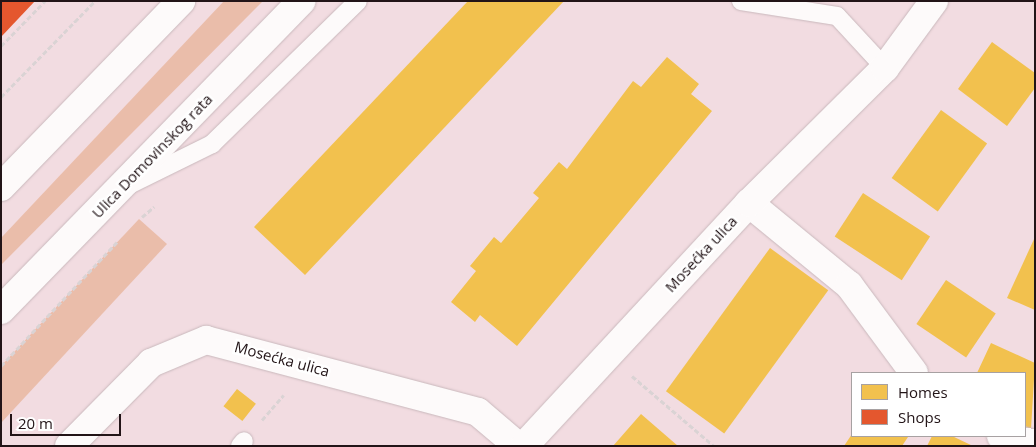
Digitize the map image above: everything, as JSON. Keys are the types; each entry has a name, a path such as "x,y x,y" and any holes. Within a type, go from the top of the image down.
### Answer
{"street":[{"path":"1,187 181,1"},
{"name":"Ulica Domovinskog rata","path":"1,310 302,1"},
{"name":"Mosećka ulica","path":"524,446 607,354 749,203 885,68 934,1"},
{"path":"749,203 849,284 913,372"},
{"name":"Mosećka ulica","path":"69,446 151,363 206,340 478,412 518,446"},
{"path":"1005,437 1035,444"}],"lane":[{"path":"117,190 212,144 358,1"},
{"path":"741,1 837,16 885,68"}],"path":[{"path":"1,46 45,1"},
{"path":"1,97 95,1"},
{"path":"607,354 714,446"},
{"path":"242,444 309,366"}],"shaded area":[{"path":"224,1 263,1 1,265 1,238"},
{"path":"139,219 167,244 1,423 1,366"}],"building: Homes":[{"path":"468,1 564,1 305,275 254,227"},
{"path":"992,42 1035,73 1035,88 1007,126 958,89"},
{"path":"667,57 699,84 691,94 712,111 517,346 480,315 475,322 451,302 476,271 470,266 494,237 501,243 539,198 533,193 559,162 567,169 633,81 641,87"},
{"path":"941,110 987,144 938,211 892,178"},
{"path":"863,193 930,237 902,280 835,237"},
{"path":"1035,237 1035,310 1007,298"},
{"path":"770,248 828,290 724,434 666,391"},
{"path":"946,280 996,314 966,357 916,324"},
{"path":"991,343 1035,363 1031,429 1026,426 1026,372 977,372"},
{"path":"237,389 256,404 242,421 223,406"},
{"path":"641,414 678,446 613,446"},
{"path":"851,436 908,437 902,446 844,446"},
{"path":"932,437 954,437 973,446 927,446"}],"building: Shops":[{"path":"1,1 35,1 1,37"}]}
